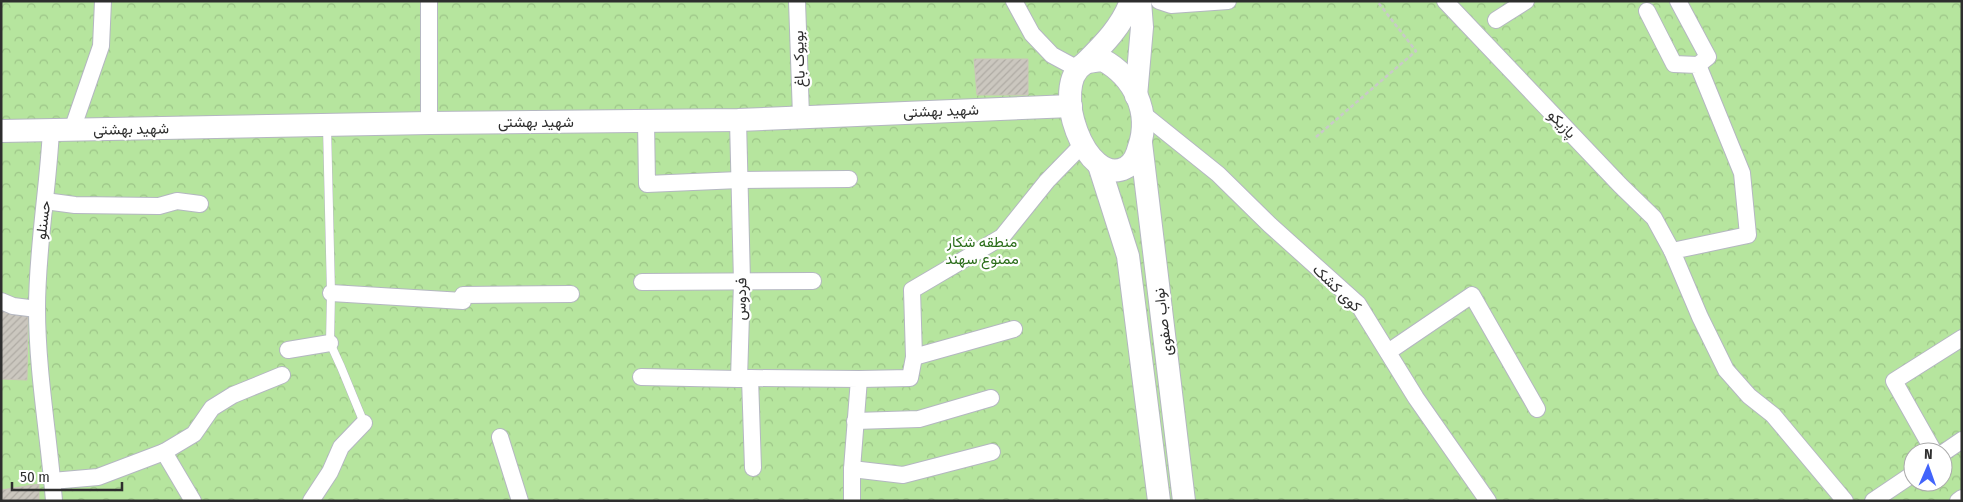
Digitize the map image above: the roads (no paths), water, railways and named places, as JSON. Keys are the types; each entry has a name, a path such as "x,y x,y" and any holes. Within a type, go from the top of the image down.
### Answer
{"street":[{"name":"حسنلو","path":"54,501 42,384 37,309 39,252 45,200 62,130 101,46 103,1"},
{"path":"429,1 429,123"},
{"name":"بویوک باغ","path":"797,1 801,116"},
{"path":"1014,1 1032,34 1052,55 1082,66 1103,60 1117,68 1130,82 1139,105 1143,125 1141,143 1135,159 1125,168 1114,171 1099,165 1083,144 1076,133 1071,115 1071,106 1074,80 1082,66 1109,39 1126,14 1131,1"},
{"path":"1139,105 1142,27 1140,1"},
{"path":"1159,1 1171,5 1228,1"},
{"name":"پازیکو","path":"1445,1 1620,185 1654,218 1672,251 1700,317 1726,370 1749,396 1773,415 1845,501"},
{"path":"1496,20 1526,1"},
{"path":"1647,11 1674,64 1698,65 1708,57 1678,1"},
{"path":"1672,251 1748,235 1742,173 1698,65"},
{"name":"کوی کشک","path":"1139,105 1218,174 1270,225 1358,304 1416,398 1488,501"},
{"name":"شهید بهشتی","path":"1,131 429,123 738,120 1071,106"},
{"name":"فردوس","path":"738,120 744,378 753,468"},
{"path":"646,122 647,184 739,180 850,179"},
{"name":"نواب صفوی","path":"1141,143 1184,501"},
{"path":"641,377 910,378 914,356 912,290 1002,237 1046,181 1083,144"},
{"name":"نواب صفوی","path":"1099,165 1128,256 1159,501"},
{"path":"45,200 75,205 159,206 177,201 200,204"},
{"path":"642,282 813,281"},
{"path":"331,293 463,301 464,295 571,294"},
{"path":"1388,352 1472,294 1537,410"},
{"path":"1,301 13,306 37,309"},
{"path":"914,356 1014,329"},
{"path":"1928,442 1894,382 1962,338"},
{"path":"288,350 330,343"},
{"path":"52,481 98,477 164,452 194,434 212,408 233,395 282,375"},
{"path":"852,501 852,469 858,379"},
{"path":"855,421 919,419 991,398"},
{"path":"311,501 330,472 341,446 364,423"},
{"path":"500,438 520,501"},
{"path":"164,452 193,501"},
{"path":"852,469 903,475 992,452"},
{"path":"1873,501 1903,481"},
{"path":"1958,501 1962,498"}],"lane":[{"path":"327,126 331,293 330,343 342,366 364,423"}],"park label":[{"name":"منطقه شکار ممنوع سهند","path":"982,250"}]}
